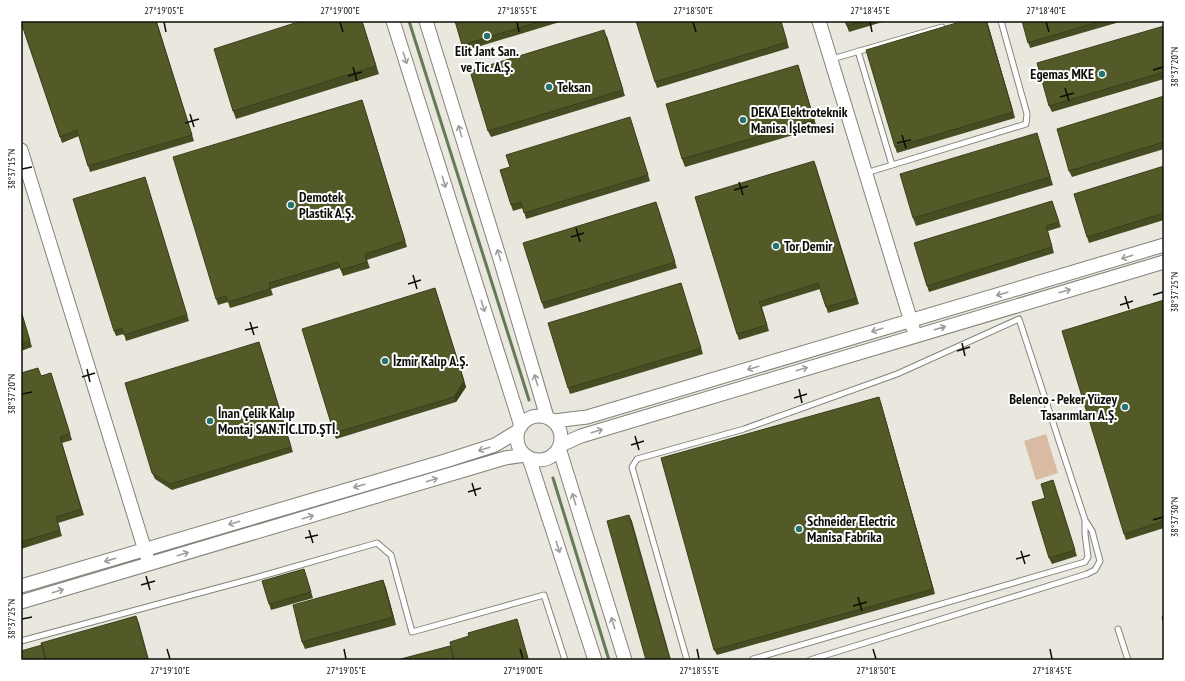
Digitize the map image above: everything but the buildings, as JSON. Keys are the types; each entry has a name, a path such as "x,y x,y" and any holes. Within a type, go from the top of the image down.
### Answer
{"street":[{"path":"393,21 519,429 517,440 519,447 532,464 595,660"},
{"path":"426,21 551,419 559,427 561,433 560,447 625,660"},
{"path":"819,21 916,335"},
{"path":"21,150 149,564"},
{"path":"21,586 488,448 519,429 526,420 532,417 540,416 551,419 586,417 1164,245"},
{"path":"21,602 505,458 526,456 535,460 543,460 550,458 556,454 560,447 580,436 1164,262"}],"lane":[{"path":"866,173 1026,124 1027,114 1001,21"},
{"path":"831,59 942,27"},
{"path":"858,51 892,165"},
{"path":"810,660 1087,574 1095,570 1100,561 1092,531 1085,520 1015,306"},
{"path":"687,660 632,467 637,459 744,429 897,374 1019,319"},
{"path":"753,659 1085,562 1088,556 1084,534 1085,520"},
{"path":"21,642 377,543 391,555 412,632 544,595 565,660"},
{"path":"1118,629 1128,660"}],"shaded area":[{"path":"1046,434 1058,473 1036,480 1024,441"}],"waterway":[{"path":"409,21 529,400"},
{"path":"553,478 609,660"}],"place":[{"name":"Elit Jant San. ve Tic. A.Ş.","path":"487,36"},
{"name":"Egemas MKE","path":"1102,74"},
{"name":"Teksan","path":"549,87"},
{"name":"DEKA Elektroteknik Manisa İşletmesi","path":"743,120"},
{"name":"Demotek Plastik A.Ş.","path":"291,205"},
{"name":"Tor Demir","path":"776,246"},
{"name":"İzmir Kalıp A.Ş.","path":"385,361"},
{"name":"Belenco - Peker Yüzey Tasarımları A.Ş.","path":"1125,407"},
{"name":"İnan Çelik Kalıp Montaj SAN.TİC.LTD.ŞTİ.","path":"210,421"},
{"name":"Schneider Electric Manisa Fabrika","path":"799,529"}]}
